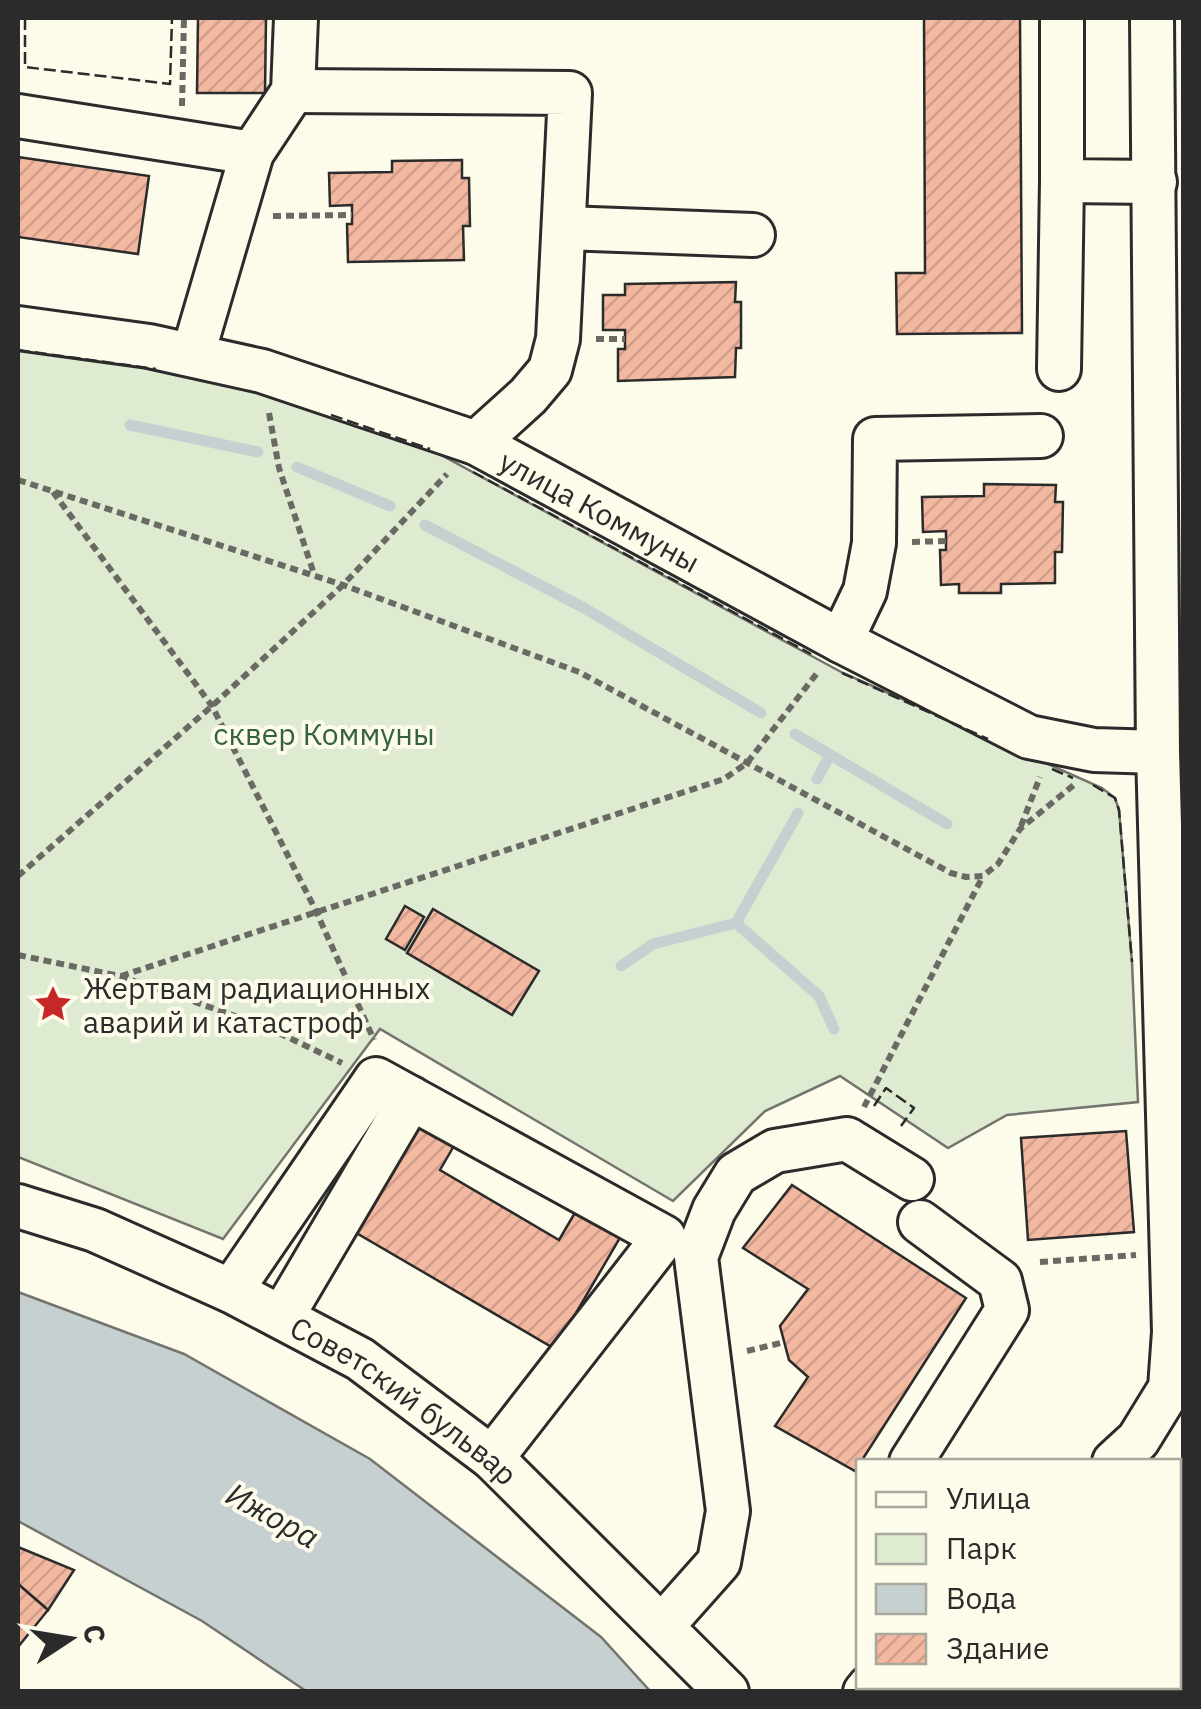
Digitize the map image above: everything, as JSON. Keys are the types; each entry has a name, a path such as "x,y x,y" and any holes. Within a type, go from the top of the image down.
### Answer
{"street":[{"path":"193,354 252,153 294,91 296,18"},
{"path":"1059,369 1062,18"},
{"path":"1117,1459 1177,1397 1172,1253 1173,901 1158,752 1170,346 1155,182 1152,18"},
{"path":"294,91 570,93 558,339 550,370 528,396 476,442"},
{"path":"18,116 252,153"},
{"path":"1062,182 1155,182"},
{"path":"565,228 753,235"},
{"name":"улица Коммуны","path":"18,328 193,354 262,371 476,442 841,641 1029,737 1094,750 1158,752"},
{"path":"841,641 864,591 874,544 875,439 1042,436"},
{"path":"231,1291 393,1088"},
{"path":"282,1318 393,1088"},
{"path":"393,1088 664,1238 492,1458"},
{"path":"663,1625 718,1562 728,1511 696,1258 714,1210 736,1174 774,1151 847,1139 912,1179"},
{"name":"Советский бульвар","path":"18,1206 96,1230 231,1291 360,1358 492,1458 727,1692"},
{"path":"913,1459 1006,1310 1000,1280 920,1222"}],"path":[{"path":"182,142 184,18"},
{"path":"234,216 352,214"},
{"path":"262,371 280,468 314,575"},
{"path":"18,876 343,585 476,442"},
{"path":"18,480 314,575 579,672 951,873 983,876"},
{"path":"52,491 212,706 316,910 367,1020 393,1088"},
{"path":"120,976 724,779 747,764 841,641"},
{"path":"882,1072 983,876 998,864 1020,830 1084,776"},
{"path":"18,955 120,976 264,1026 393,1088"},
{"path":"1040,1262 1172,1253"},
{"path":"750,1350 784,1342"}],"green space":[{"name":"сквер Коммуны","path":"18,350 179,372 287,401 430,449 843,673 1102,788 1115,798 1119,810 1132,962 1138,1102 1007,1115 948,1148 840,1076 765,1111 673,1201 380,1029 223,1239 18,1157"}],"water":[{"name":"Ижора","path":"18,1292 184,1354 370,1459 601,1637 650,1691 306,1691 202,1621 18,1521"}],"building":[{"path":"198,18 266,18 265,93 197,93"},
{"path":"924,18 1020,18 1022,333 897,334 896,273 925,273"},
{"path":"18,157 149,176 138,254 18,237"},
{"path":"462,160 462,178 469,178 470,226 463,226 464,260 348,262 347,224 352,224 352,205 330,206 329,173 392,172 392,161"},
{"path":"736,282 735,302 741,302 741,348 736,348 735,377 618,381 618,349 625,349 625,330 603,330 603,295 625,295 625,284"},
{"path":"984,484 1056,485 1055,502 1063,502 1062,552 1055,552 1055,583 1001,584 1001,593 959,593 959,584 941,585 940,550 946,550 946,531 923,532 922,497 984,496"},
{"path":"405,906 424,917 405,950 386,939"},
{"path":"433,909 539,971 512,1015 407,953"},
{"path":"417,1122 455,1144 440,1170 559,1240 576,1211 621,1236 555,1349 353,1231"},
{"path":"1126,1131 1134,1232 1028,1240 1021,1138"},
{"path":"792,1185 966,1298 863,1459 856,1459 855,1471 775,1426 808,1377 789,1360 780,1326 808,1289 743,1248"},
{"path":"1181,1467 1184,1470 1181,1504"},
{"path":"18,1547 74,1570 48,1610 18,1584"},
{"path":"1184,1573 1181,1623 1181,1575"},
{"path":"18,1584 48,1610 18,1647"},
{"path":"1181,1625 1184,1627 1184,1692 1071,1689 1181,1689"}],"waterway":[{"path":"130,425 258,452"},
{"path":"297,467 390,506"},
{"path":"425,525 584,608 761,713"},
{"path":"795,734 947,824"},
{"path":"817,779 830,755"},
{"path":"621,966 653,944 736,923 798,813"},
{"path":"736,923 819,996 834,1029"}],"fence":[{"path":"25,18 25,67 170,84 172,18"},
{"path":"18,350 156,369"},
{"path":"331,415 430,449"},
{"path":"473,472 811,654"},
{"path":"842,673 988,739"},
{"path":"1052,769 1073,778"},
{"path":"1093,785 1115,798 1119,810 1132,962"},
{"path":"874,1106 886,1088 914,1108 901,1126"}],"place":[{"name":"Жертвам радиационных аварий и катастроф","path":"53,1004"}]}
